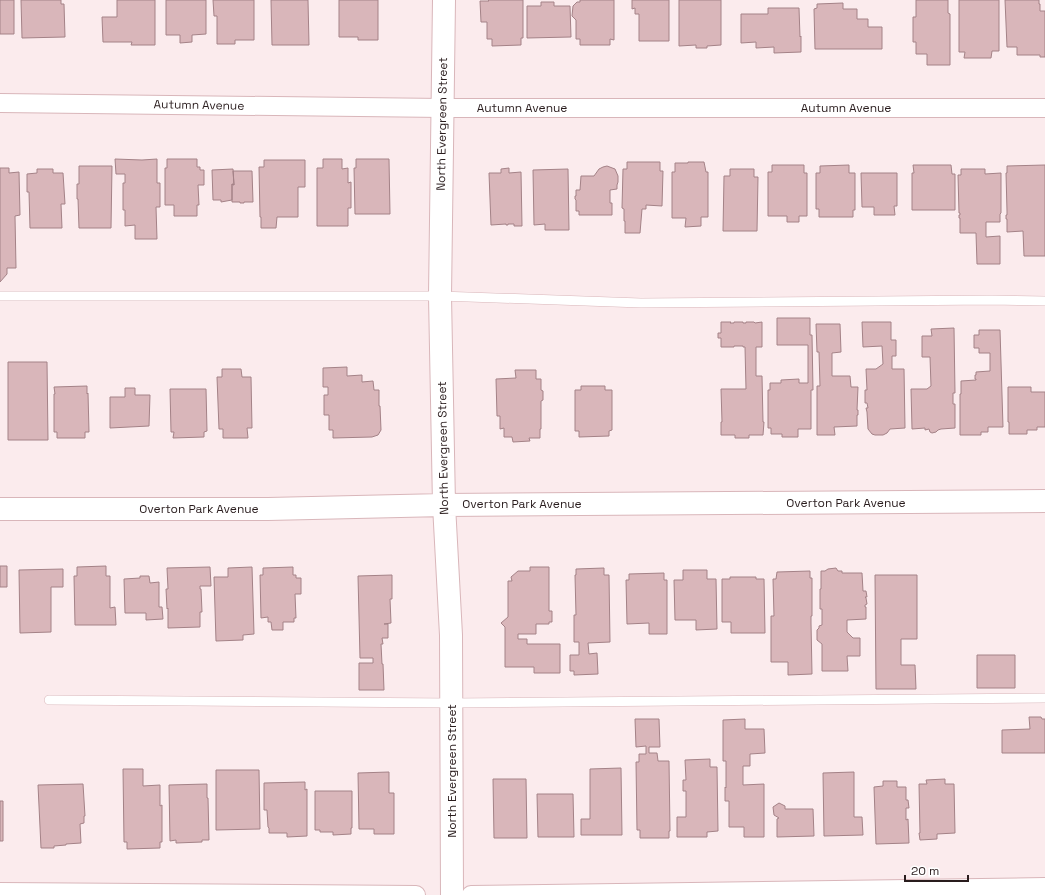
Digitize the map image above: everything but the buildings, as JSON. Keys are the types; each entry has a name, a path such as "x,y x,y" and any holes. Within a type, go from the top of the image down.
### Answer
{"street":[{"name":"North Evergreen Street","path":"444,0 440,296 444,505 452,635 452,895"},
{"name":"Autumn Avenue","path":"0,103 443,108 1045,108"},
{"name":"Overton Park Avenue","path":"0,509 268,510 444,505 1045,502"},
{"path":"471,895 1045,887"},
{"path":"0,892 416,895"}],"lane":[{"path":"0,296 440,296 641,303 992,300 1045,301"},
{"path":"49,700 452,702 1045,698"}]}
